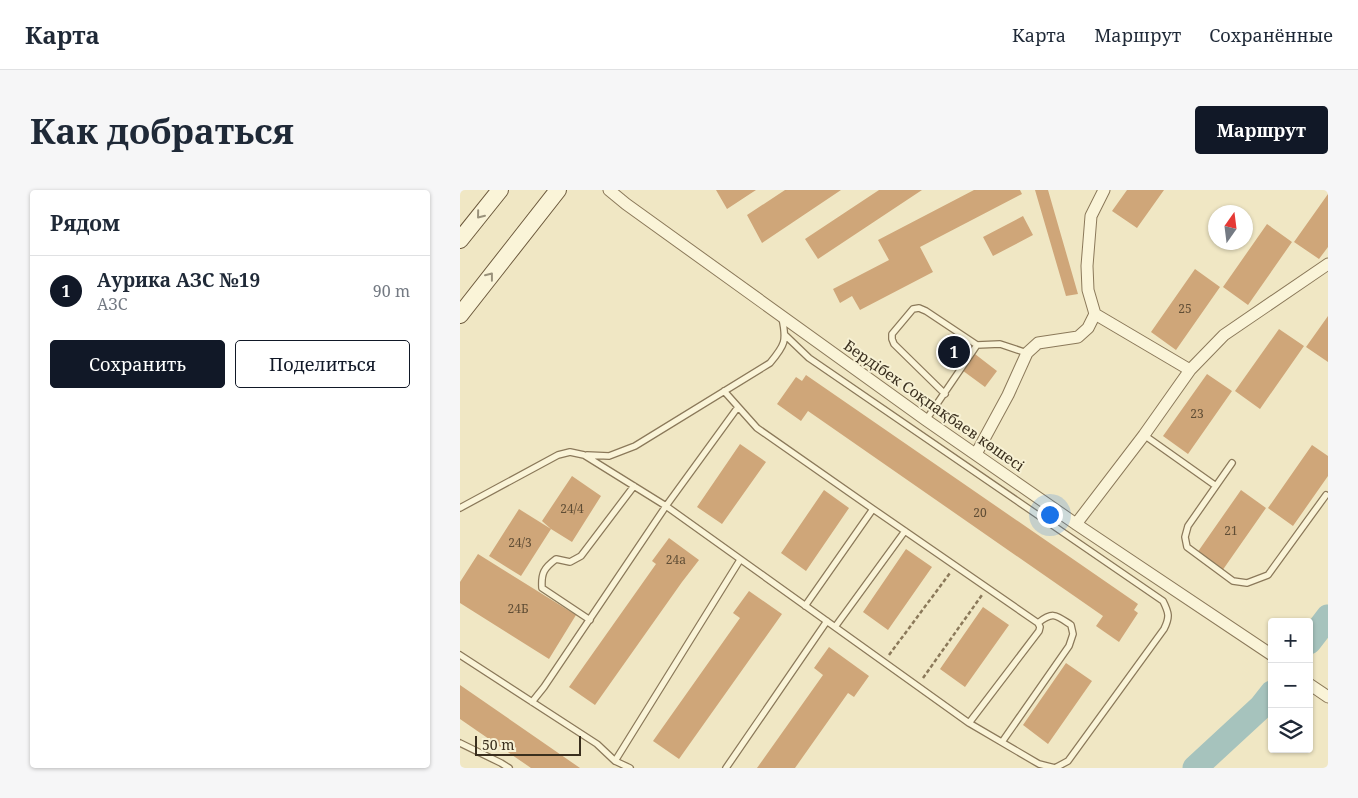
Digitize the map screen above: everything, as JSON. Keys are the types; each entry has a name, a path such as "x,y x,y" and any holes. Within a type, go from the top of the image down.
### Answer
{"main road":[{"path":"460,240 500,190"},
{"path":"460,315 558,190"}],"street":[{"name":"Бердібек Соқпақбаев көшесі","path":"609,190 926,420 1076,524 1268,652"},
{"path":"976,454 1008,395 1027,353 1038,343 1078,337 1088,328 1095,314 1088,290 1087,266 1091,216 1104,190"},
{"path":"1076,524 1144,435 1190,370 1224,335 1328,264"},
{"path":"1095,314 1190,370"},
{"path":"1313,687 1328,697"}],"lane":[{"path":"945,394 894,344 892,339 892,334 913,309 920,308 926,310 977,344 1000,344 1027,353"},
{"path":"460,508 558,455 570,452 584,455 609,456 635,446 770,363 781,350 785,335 782,316"},
{"path":"584,455 666,506 969,723 1002,742 1037,766 1055,768 1068,762 1164,629 1169,618 1168,609 1163,600 809,358 785,335"},
{"path":"926,420 977,344"},
{"path":"724,391 757,428 1038,623 1039,631 969,723"},
{"path":"532,702 590,620 666,506 738,407"},
{"path":"1144,435 1216,486"},
{"path":"1232,463 1188,526 1184,536 1187,547 1233,581 1247,582 1268,575 1326,495"},
{"path":"590,620 542,588 542,577 546,566 556,559 570,562 581,556 634,486"},
{"path":"805,606 873,509"},
{"path":"835,627 906,531"},
{"path":"615,760 740,560"},
{"path":"1002,742 1069,646 1073,634 1071,625 1056,615 1046,616 1038,623"},
{"path":"726,768 826,622"},
{"path":"460,655 597,744 615,760 630,768"},
{"path":"460,743 508,768"}],"path":[{"path":"884,662 955,566"},
{"path":"918,686 987,588"}],"building":[{"path":"716,190 756,190 727,209"},
{"path":"785,190 841,190 762,243 747,215"},
{"path":"879,190 922,190 818,259 805,239"},
{"path":"974,190 1020,190 1022,194 920,247 933,272 860,310 852,296 840,303 833,289 889,260 878,240"},
{"path":"1035,190 1048,190 1078,294 1066,296"},
{"path":"1127,190 1164,190 1137,228 1112,211"},
{"path":"1328,194 1328,247 1319,259 1294,242"},
{"path":"1023,216 1033,235 993,256 983,237"},
{"path":"1267,224 1292,242 1248,305 1223,287 1249,250 1253,250 1253,244"},
{"path":"1195,269 1220,287 1176,350 1151,332"},
{"path":"1328,316 1328,362 1306,347"},
{"path":"1279,329 1304,346 1260,409 1235,391"},
{"path":"949,334 997,371 985,387 936,351"},
{"path":"1207,374 1232,391 1188,454 1163,436"},
{"path":"806,375 1138,604 1134,610 1138,613 1119,642 1096,626 1103,616 808,411 801,421 777,404 796,377 802,381"},
{"path":"740,444 766,462 722,524 697,507"},
{"path":"1312,445 1328,456 1328,476 1293,526 1268,508"},
{"path":"572,476 601,496 572,542 542,521"},
{"path":"824,490 849,508 806,571 781,553"},
{"path":"1241,490 1266,508 1222,571 1197,553"},
{"path":"519,509 551,529 521,576 489,556"},
{"path":"669,538 699,560 595,705 569,687 656,564 652,561"},
{"path":"906,549 932,567 888,630 863,612"},
{"path":"478,554 576,615 549,659 460,603 460,582"},
{"path":"749,591 782,614 679,759 653,741 740,618 733,613"},
{"path":"983,607 1009,625 965,687 940,669"},
{"path":"829,647 869,676 854,697 848,693 795,768 757,768 823,675 814,668"},
{"path":"1066,663 1092,681 1048,744 1023,725"},
{"path":"460,685 580,768 531,768 460,719"}],"waterway":[{"path":"1313,637 1328,617"},
{"path":"1195,768 1261,707 1268,698"}],"place":[{"name":"Аурика АЗС №19","path":"954,352"}]}
